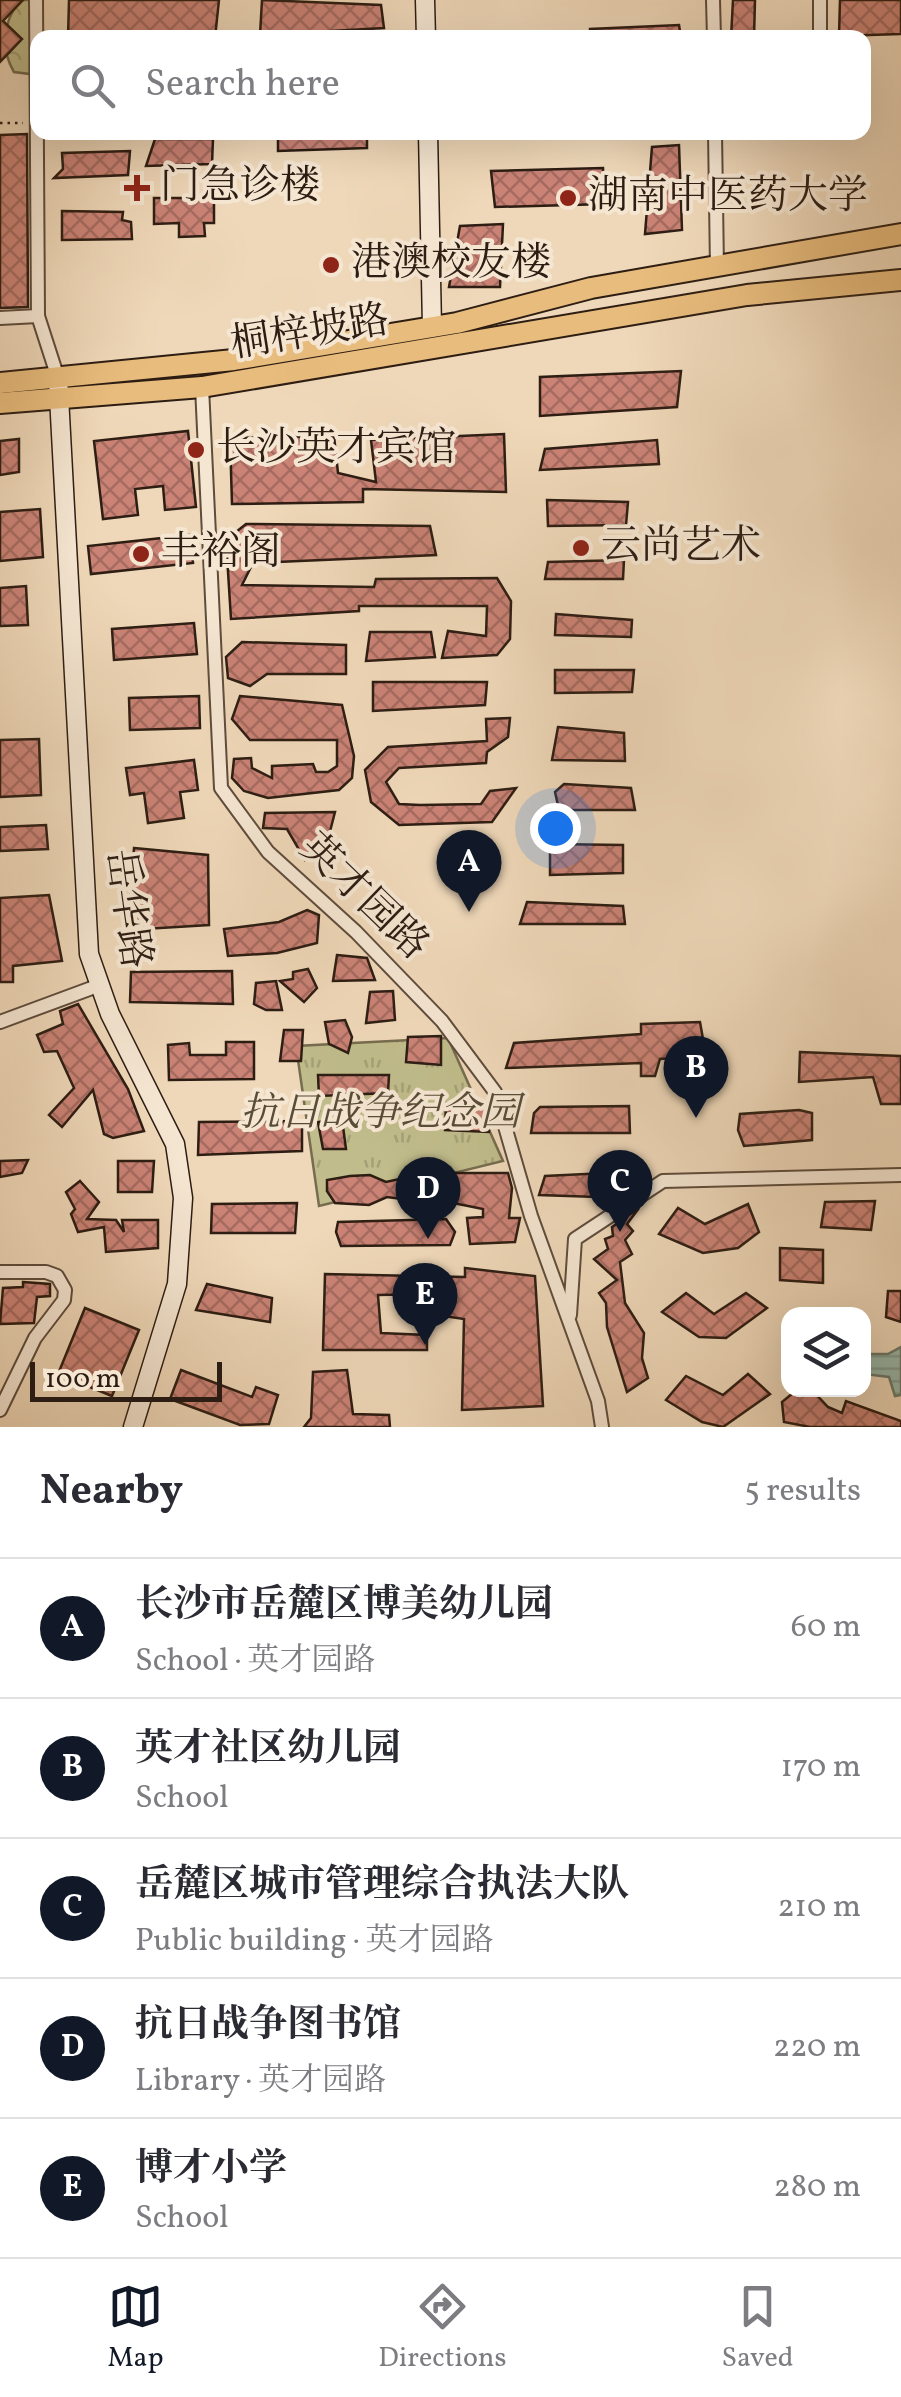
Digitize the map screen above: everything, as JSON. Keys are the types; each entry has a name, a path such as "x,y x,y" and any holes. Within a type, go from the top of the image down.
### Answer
{"main road":[{"name":"桐梓坡路","path":"0,403 58,388 432,326 592,288 901,234"},
{"name":"桐梓坡路","path":"717,268 901,248"},
{"name":"桐梓坡路","path":"0,383 58,388 202,387 901,267"},
{"name":"桐梓坡路","path":"747,295 901,280"}],"street":[{"path":"36,0 36,30"},
{"path":"426,0 426,30"},
{"path":"713,0 714,30"},
{"path":"820,0 820,30"},
{"path":"37,140 38,316 58,388"},
{"path":"428,140 432,326"},
{"path":"715,140 717,268"},
{"path":"0,318 38,316"},
{"name":"英才园路","path":"202,387 221,788 268,852 356,932 442,1021 495,1092 530,1216 602,1427"},
{"name":"岳华路","path":"58,388 89,954 174,1144 183,1198 177,1284 133,1427"},
{"path":"0,1022 100,984"},
{"path":"569,1323 575,1239 663,1180 901,1175"},
{"path":"0,1272 46,1272 57,1276 65,1290 64,1300 35,1338 0,1410"}],"path":[{"path":"0,123 30,123"}],"green space":[{"path":"20,0 31,0 30,74 14,72 5,44 14,8"},
{"name":"抗日战争纪念园","path":"448,1038 503,1161 319,1206 296,1046"}],"shaded area":[{"path":"901,1347 901,1395 895,1396 889,1377 871,1375 871,1354 888,1354"}],"building":[{"path":"0,0 23,0 3,21 22,39 0,62"},
{"path":"69,0 219,0 216,30 68,30"},
{"path":"262,0 381,5 384,28 349,30 260,30"},
{"path":"733,0 755,0 754,30 731,30"},
{"path":"840,0 901,0 901,34 839,30"},
{"path":"679,25 680,30 590,30"},
{"path":"27,134 28,307 0,308 0,135"},
{"path":"155,140 213,140 212,164 146,166"},
{"path":"278,140 367,140 367,148 278,151"},
{"path":"679,145 682,230 645,234 652,147"},
{"path":"130,151 128,175 54,178 63,169 62,153"},
{"path":"603,168 605,204 495,207 491,171"},
{"path":"154,198 214,198 214,223 204,223 205,236 179,237 179,223 154,224"},
{"path":"62,211 123,212 122,220 131,222 132,239 62,240"},
{"path":"503,224 500,287 449,287 460,226"},
{"path":"681,371 677,407 540,416 540,377"},
{"path":"188,431 196,507 165,510 163,486 135,489 138,515 103,519 94,441"},
{"path":"504,434 506,492 363,489 363,502 232,504 230,438 334,436 338,473 376,482 371,440"},
{"path":"19,439 19,472 0,475 0,441"},
{"path":"657,440 659,464 540,470 545,449"},
{"path":"547,500 628,502 626,525 548,526"},
{"path":"40,509 43,557 0,561 0,512"},
{"path":"246,524 430,526 436,555 253,563 242,585 374,587 376,579 497,578 511,601 510,639 497,655 442,658 448,631 486,636 487,606 359,606 359,611 231,619 226,540"},
{"name":"丰裕阁","path":"190,535 193,563 91,574 88,546"},
{"path":"624,560 623,579 545,579 548,562"},
{"path":"26,586 28,625 0,626 0,588"},
{"path":"556,614 632,620 631,637 555,635"},
{"path":"194,623 197,654 114,660 112,629"},
{"path":"370,632 431,632 435,657 366,661"},
{"path":"242,642 346,645 346,674 267,674 250,686 228,678 226,657"},
{"path":"555,670 634,670 632,692 555,693"},
{"path":"373,682 487,682 485,705 373,711"},
{"path":"199,696 200,728 130,730 129,698"},
{"path":"240,696 342,705 354,756 352,778 339,790 268,798 244,791 232,778 234,759 251,758 252,768 272,778 272,766 313,764 316,772 328,772 337,766 337,740 250,740 232,719"},
{"path":"510,718 508,737 487,752 486,763 399,768 386,782 399,804 420,805 481,804 490,791 516,788 492,822 399,825 371,802 365,770 388,747 487,741 486,719"},
{"path":"558,727 624,733 625,761 552,760"},
{"path":"39,739 41,795 0,797 0,740"},
{"path":"194,760 198,790 180,792 184,818 148,823 144,793 130,795 126,768"},
{"path":"564,784 631,788 635,810 559,810 555,792"},
{"path":"335,812 327,843 305,860 287,829 263,828 265,813"},
{"path":"46,825 48,849 0,851 0,827"},
{"path":"550,844 623,845 623,873 550,875"},
{"path":"134,848 208,855 209,925 128,930"},
{"path":"49,895 62,961 13,966 13,982 0,982 0,898"},
{"path":"527,902 623,906 625,924 520,924"},
{"path":"307,910 319,915 317,943 277,953 228,956 224,929 279,922"},
{"path":"337,955 367,958 375,980 333,981"},
{"path":"308,969 317,988 304,1002 280,981 293,979 293,972"},
{"path":"232,971 233,1004 130,1002 131,972"},
{"path":"276,981 282,1010 266,1010 254,1004 256,983"},
{"path":"393,991 395,1020 366,1023 370,992"},
{"path":"78,1004 128,1089 144,1131 113,1138 104,1134 93,1090 62,1127 49,1115 74,1088 57,1051 44,1052 37,1035 63,1024 60,1011"},
{"path":"345,1020 352,1037 348,1053 329,1044 325,1022"},
{"path":"700,1022 706,1056 660,1059 655,1076 641,1076 641,1063 506,1068 514,1043 641,1034 641,1024"},
{"path":"284,1030 303,1030 301,1061 280,1061"},
{"path":"441,1036 441,1065 406,1062 408,1037"},
{"path":"226,1042 254,1042 254,1079 169,1080 168,1045 189,1043 190,1055 226,1055"},
{"path":"800,1052 901,1056 901,1104 881,1104 873,1077 799,1082"},
{"path":"318,1075 389,1075 388,1093 319,1096"},
{"path":"446,1103 488,1104 489,1132 445,1130"},
{"path":"629,1106 630,1133 531,1133 534,1113 540,1107"},
{"path":"799,1110 812,1113 812,1140 744,1146 738,1130 740,1114"},
{"path":"342,1119 346,1149 323,1149 318,1122"},
{"path":"302,1121 302,1151 198,1155 199,1122"},
{"path":"28,1160 22,1173 0,1177 0,1161"},
{"path":"118,1161 154,1161 152,1192 118,1192"},
{"path":"454,1173 508,1173 512,1188 509,1218 520,1218 515,1242 470,1244 467,1218 483,1217 483,1209 453,1203"},
{"path":"605,1173 597,1197 539,1195 545,1176"},
{"path":"422,1174 453,1185 424,1202 387,1197 369,1205 335,1203 327,1191 327,1180 370,1175 386,1182"},
{"path":"80,1181 99,1202 87,1219 116,1220 124,1232 122,1220 158,1220 158,1248 106,1252 104,1227 78,1232 71,1214 75,1209 66,1192"},
{"path":"875,1201 871,1230 821,1227 825,1202"},
{"path":"297,1203 295,1233 211,1233 212,1204"},
{"path":"748,1204 759,1232 738,1248 703,1253 659,1234 678,1208 705,1224"},
{"path":"639,1208 627,1224 633,1231 625,1240 632,1254 620,1262 625,1303 644,1333 642,1358 648,1378 627,1392 607,1327 606,1303 599,1293 617,1280 594,1259 608,1249 605,1239 613,1236 612,1227"},
{"path":"446,1219 455,1232 450,1245 341,1246 336,1232 338,1222"},
{"path":"780,1248 823,1250 823,1283 780,1280"},
{"path":"465,1268 535,1276 543,1406 462,1410 464,1319 430,1314 429,1294 378,1295 381,1333 427,1335 427,1350 323,1350 325,1274 465,1277"},
{"path":"23,1282 50,1284 50,1296 37,1297 34,1323 0,1324 3,1288 23,1287"},
{"path":"207,1284 272,1298 270,1322 196,1310"},
{"path":"888,1291 901,1291 901,1322 886,1317"},
{"path":"686,1293 714,1314 746,1293 767,1308 726,1338 699,1337 662,1312"},
{"path":"85,1308 139,1330 112,1396 58,1374"},
{"path":"181,1370 252,1397 256,1387 278,1395 269,1424 240,1425 170,1399"},
{"path":"347,1370 353,1414 389,1415 390,1427 304,1427 311,1418 313,1372"},
{"path":"748,1374 770,1394 723,1427 702,1422 666,1400 686,1376 723,1395"},
{"path":"788,1397 819,1397 842,1413 846,1401 901,1421 901,1427 810,1427 784,1422 782,1402"}],"place":[{"name":"门急诊楼","path":"137,188"},
{"name":"湖南中医药大学","path":"568,198"},
{"name":"港澳校友楼","path":"331,265"},
{"name":"长沙英才宾馆","path":"196,450"},
{"name":"云尚艺术","path":"581,548"},
{"name":"丰裕阁","path":"141,554"},
{"name":"长沙市岳麓区博美幼儿园","path":"469,912"},
{"name":"英才社区幼儿园","path":"696,1118"},
{"name":"岳麓区城市管理综合执法大队","path":"620,1232"},
{"name":"抗日战争图书馆","path":"428,1239"},
{"name":"博才小学","path":"425,1345"}]}
